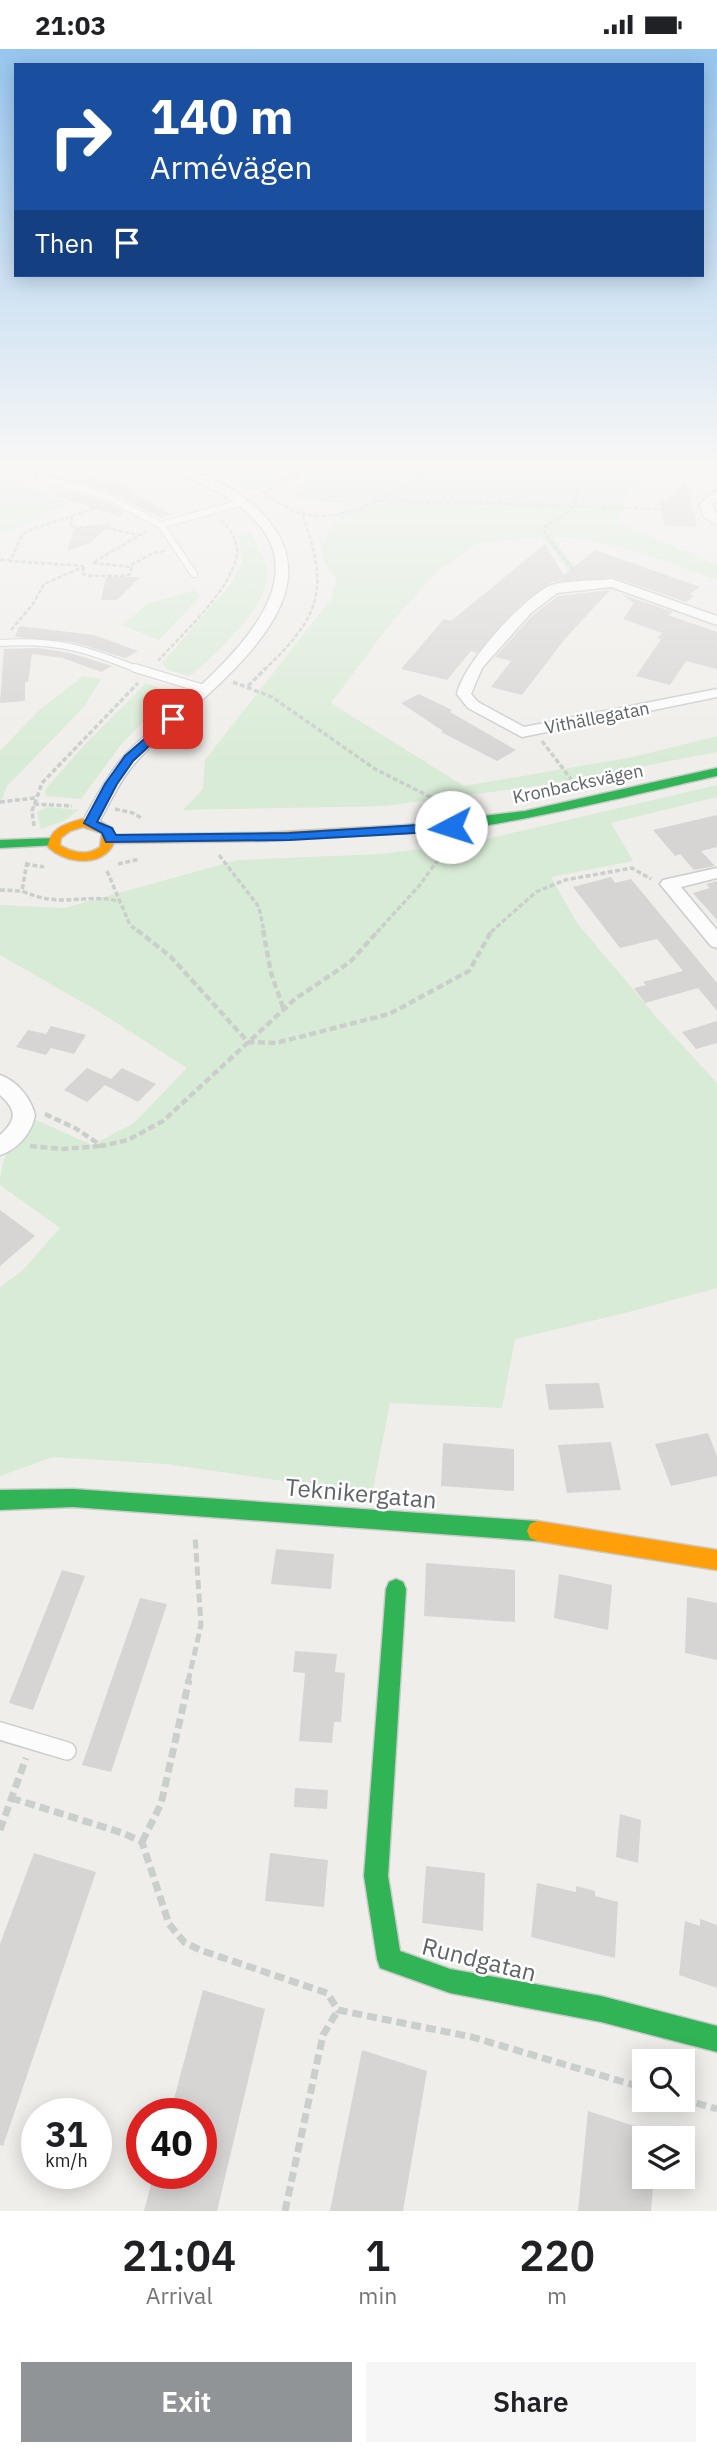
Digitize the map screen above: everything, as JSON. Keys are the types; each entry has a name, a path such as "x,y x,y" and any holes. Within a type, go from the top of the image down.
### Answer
{"street":[{"path":"90,823 129,759 204,689 261,630 281,591 283,563"},
{"name":"Vithällegatan","path":"717,621 612,583 553,589 527,610 476,666 466,684 464,694 473,705 522,732 717,693"},
{"name":"Kronbacksvägen","path":"111,839 276,837 462,825 529,815 717,772"},
{"path":"0,844 53,842 66,828 90,823 108,831 111,839 104,850 80,858 63,856 57,852 53,842"},
{"path":"717,873 669,884 717,942"},
{"path":"0,1083 25,1108 27,1116 20,1131 3,1145"},
{"name":"Teknikergatan","path":"0,1500 73,1498 197,1504 536,1531 717,1560"},
{"name":"Rundgatan","path":"397,1589 376,1876 389,1959 450,1981 601,2009 717,2039"}],"lane":[{"path":"187,563 194,574"},
{"path":"2,643 30,641 84,647 147,673 204,689"},
{"path":"0,1731 66,1751"}],"path":[{"path":"46,563 85,566"},
{"path":"2,643 15,623 33,604 44,584 93,563 135,563"},
{"path":"22,891 31,843 35,798 51,773 147,673 224,584 236,563"},
{"path":"248,686 299,633 313,611 317,591 315,563"},
{"path":"567,563 584,585"},
{"path":"85,566 82,572 85,575 125,576 130,574 131,565"},
{"path":"3,1145 62,1149 102,1146 128,1140 163,1121 284,1010 351,962 419,886 462,825 462,817 450,807 374,768 306,720 248,686 215,678"},
{"path":"532,730 555,755 582,795"},
{"path":"0,802 35,798"},
{"path":"34,804 123,810 152,824"},
{"path":"215,849 259,907 271,973 284,1010"},
{"path":"105,867 130,925 171,957 248,1042 276,1043 389,1014 469,971 493,928 536,892 565,880 632,868 669,884"},
{"path":"0,890 22,891 51,901 110,898 119,901"},
{"path":"25,1108 75,1128 102,1146"},
{"path":"194,1520 201,1625 161,1804 142,1842 175,1935 185,1944 327,1993 338,2010 472,2037 632,2084"},
{"path":"0,1830 33,1741"},
{"path":"11,1798 123,1833 142,1842"},
{"path":"285,2211 323,2035 338,2010"},
{"path":"695,2103 717,2109"}],"green space":[{"path":"242,563 265,563 267,582 261,597 240,628 190,676 168,670 162,663 230,585"},
{"path":"325,563 449,563 440,569 390,624 331,703 464,786 633,757 717,736 717,752 545,785 385,806 183,810 203,789 205,760 331,599 337,579"},
{"path":"562,563 572,563 585,580 576,580"},
{"path":"670,563 712,563 717,565 717,580"},
{"path":"196,590 200,597 159,640 122,625 149,603"},
{"path":"83,676 101,679 84,707 7,786 0,804 0,751 38,711"},
{"path":"146,683 162,689 169,697 123,742 81,799 46,796 45,790 85,744"},
{"path":"717,785 717,797 611,823 633,861 551,877 577,923 658,1019 717,1083 717,1288 515,1339 502,1408 390,1403 372,1494 166,1464 53,1457 0,1476 0,1287 22,1271 60,1228 0,1185 8,1149 27,1116 92,1145 134,1123 187,1068 101,1013 0,955 0,905 64,908 238,860 381,854 478,841"},
{"path":"47,807 79,810 64,821 41,829 37,812"}],"building":[{"path":"522,563 557,563 564,575 579,563 632,563 700,587 690,594 694,596 686,602 613,577 552,582 521,604 477,653 471,651 447,680 401,669 444,619 451,621"},
{"path":"106,577 140,577 117,600 101,600"},
{"path":"610,590 564,640 522,695 491,687 511,661 495,657 533,615 558,596"},
{"path":"621,594 673,612 668,615 717,632 717,669 686,661 670,685 636,676 661,639 657,638 662,633 623,619 634,603"},
{"path":"19,626 94,635 138,651 125,658 73,642 15,637"},
{"path":"38,648 70,653 112,666 101,672 63,658 32,654 28,682 25,682 25,701 0,703 4,649"},
{"path":"419,694 452,710 450,712 516,750 497,761 441,732 443,731 401,703"},
{"path":"717,815 717,847 701,851 715,866 694,870 680,854 675,856 653,830"},
{"path":"611,877 615,883 631,879 717,983 717,1011 698,988 645,1003 634,988 646,985 643,982 683,971 657,939 620,948 573,887"},
{"path":"717,881 717,920 693,893 710,888 706,884"},
{"path":"717,1021 717,1043 696,1049 682,1032"},
{"path":"51,1026 86,1035 74,1054 51,1048 46,1055 16,1047 28,1030 46,1034"},
{"path":"87,1068 111,1079 122,1068 156,1084 138,1102 105,1085 87,1102 64,1090"},
{"path":"0,1210 35,1236 0,1266"},
{"path":"599,1383 604,1408 549,1410 545,1384"},
{"path":"708,1433 717,1456 717,1476 671,1486 655,1444"},
{"path":"611,1442 621,1490 567,1493 558,1445"},
{"path":"443,1443 514,1449 514,1491 441,1486"},
{"path":"276,1549 334,1554 331,1589 271,1584"},
{"path":"426,1563 515,1570 515,1622 424,1616"},
{"path":"62,1570 85,1576 33,1710 9,1703"},
{"path":"559,1574 612,1585 608,1630 554,1618"},
{"path":"687,1597 717,1603 717,1660 685,1653"},
{"path":"140,1598 167,1604 111,1772 82,1765"},
{"path":"295,1651 337,1654 335,1672 345,1673 341,1722 334,1722 332,1743 299,1741 305,1673 293,1672"},
{"path":"295,1788 328,1790 327,1809 294,1807"},
{"path":"620,1814 641,1820 638,1863 616,1857"},
{"path":"34,1853 96,1872 3,2146 0,2145 0,1944"},
{"path":"270,1853 328,1860 324,1907 265,1901"},
{"path":"426,1866 485,1873 483,1931 422,1923"},
{"path":"537,1883 576,1892 576,1886 595,1891 595,1896 618,1902 615,1958 531,1937"},
{"path":"700,1919 717,1925 717,1988 679,1975 685,1921 700,1926"},
{"path":"203,1990 265,2009 217,2211 144,2211 150,2189 217,2189 217,2098 174,2098"},
{"path":"362,2050 427,2071 403,2211 330,2211"},
{"path":"588,2111 635,2126 632,2126 632,2189 653,2189 651,2211 578,2211"}],"traffic: fast":[{"path":"408,829 525,815 717,772"},
{"path":"0,844 53,842"},
{"path":"0,1500 73,1498 537,1531"},
{"path":"396,1589 376,1876 389,1959 450,1981 601,2009 717,2039"}],"traffic: slow":[{"path":"82,823 97,825 108,831 105,849 98,854 80,857 61,852 54,847 55,837 66,828 82,823"},
{"path":"111,839 263,837 408,829"},
{"path":"537,1531 717,1560"}],"route":[{"path":"173,719 129,759 111,784 90,823 103,827 111,839 289,837 451,827"}]}
